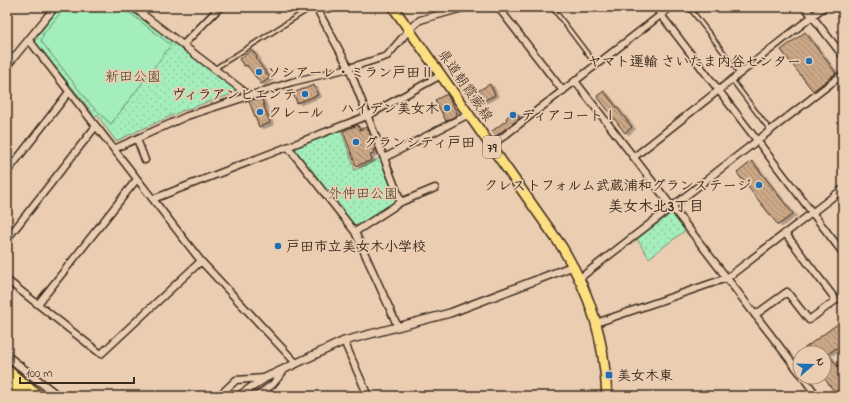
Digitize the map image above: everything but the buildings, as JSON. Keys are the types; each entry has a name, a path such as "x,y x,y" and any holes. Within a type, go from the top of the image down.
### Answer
{"highway":[{"path":"7,371 37,396"},
{"path":"7,379 28,396"},
{"path":"7,387 19,396"}],"main road":[{"name":"県道朝霞蕨線","path":"393,7 469,114 580,278 596,322 605,367 607,396"}],"street":[{"path":"7,66 56,7"},
{"path":"134,7 250,96"},
{"path":"183,45 220,7"},
{"path":"316,7 349,68 401,202"},
{"path":"114,149 187,116 292,82 349,68 387,56 409,30 420,20 466,7"},
{"path":"498,7 563,91"},
{"path":"655,7 843,253"},
{"path":"491,146 671,7"},
{"path":"805,7 843,56"},
{"path":"634,157 824,7"},
{"path":"29,40 201,261 296,362"},
{"path":"580,278 843,74"},
{"path":"153,199 367,116 441,75"},
{"path":"575,81 792,363"},
{"path":"7,172 70,92"},
{"path":"384,158 469,114"},
{"path":"7,239 96,126"},
{"path":"136,139 145,160"},
{"path":"288,147 355,232 398,327"},
{"path":"38,304 137,179"},
{"path":"355,232 401,202 435,188"},
{"path":"596,322 726,278 843,188"},
{"path":"755,315 787,292 810,320 836,300 785,234"},
{"path":"7,280 102,354 201,261"},
{"path":"239,396 265,378 296,362 344,342 450,313 573,266"},
{"path":"344,342 368,396"},
{"path":"7,356 58,396"},
{"path":"257,396 273,384 287,367"},
{"path":"219,396 236,380 265,378"},
{"path":"809,385 817,396"}],"lane":[{"path":"214,68 312,7"},
{"path":"552,7 596,65"},
{"path":"689,7 740,74"},
{"path":"732,80 770,130"}],"green space":[{"name":"新田公園","path":"63,7 128,7 235,89 235,93 182,111 116,141 97,115 95,116 35,42 36,38 57,11"},
{"path":"65,7 122,7 171,45 111,124 90,104 41,41 44,33"},
{"name":"外仲田公園","path":"341,130 355,170 380,158 396,197 395,202 359,225 354,225 296,151 297,146"},
{"path":"673,212 687,229 649,258 637,239"}],"place":[{"name":"ヤマト運輸 さいたま内谷センター","path":"809,61"},
{"name":"ソシアーレ・ミラン戸田Ⅱ","path":"259,72"},
{"name":"ヴィラアンビエンテ","path":"305,94"},
{"name":"ハイデン美女木","path":"447,108"},
{"name":"クレール","path":"260,112"},
{"name":"ディアコートⅠ","path":"513,115"},
{"name":"グランシティ戸田","path":"356,142"},
{"name":"クレストフォルム武蔵浦和グランステージ","path":"759,185"},
{"name":"戸田市立美女木小学校","path":"278,246"},
{"name":"美女木東","path":"609,375"}],"district":[{"name":"美女木北3丁目","path":"656,206"}]}
